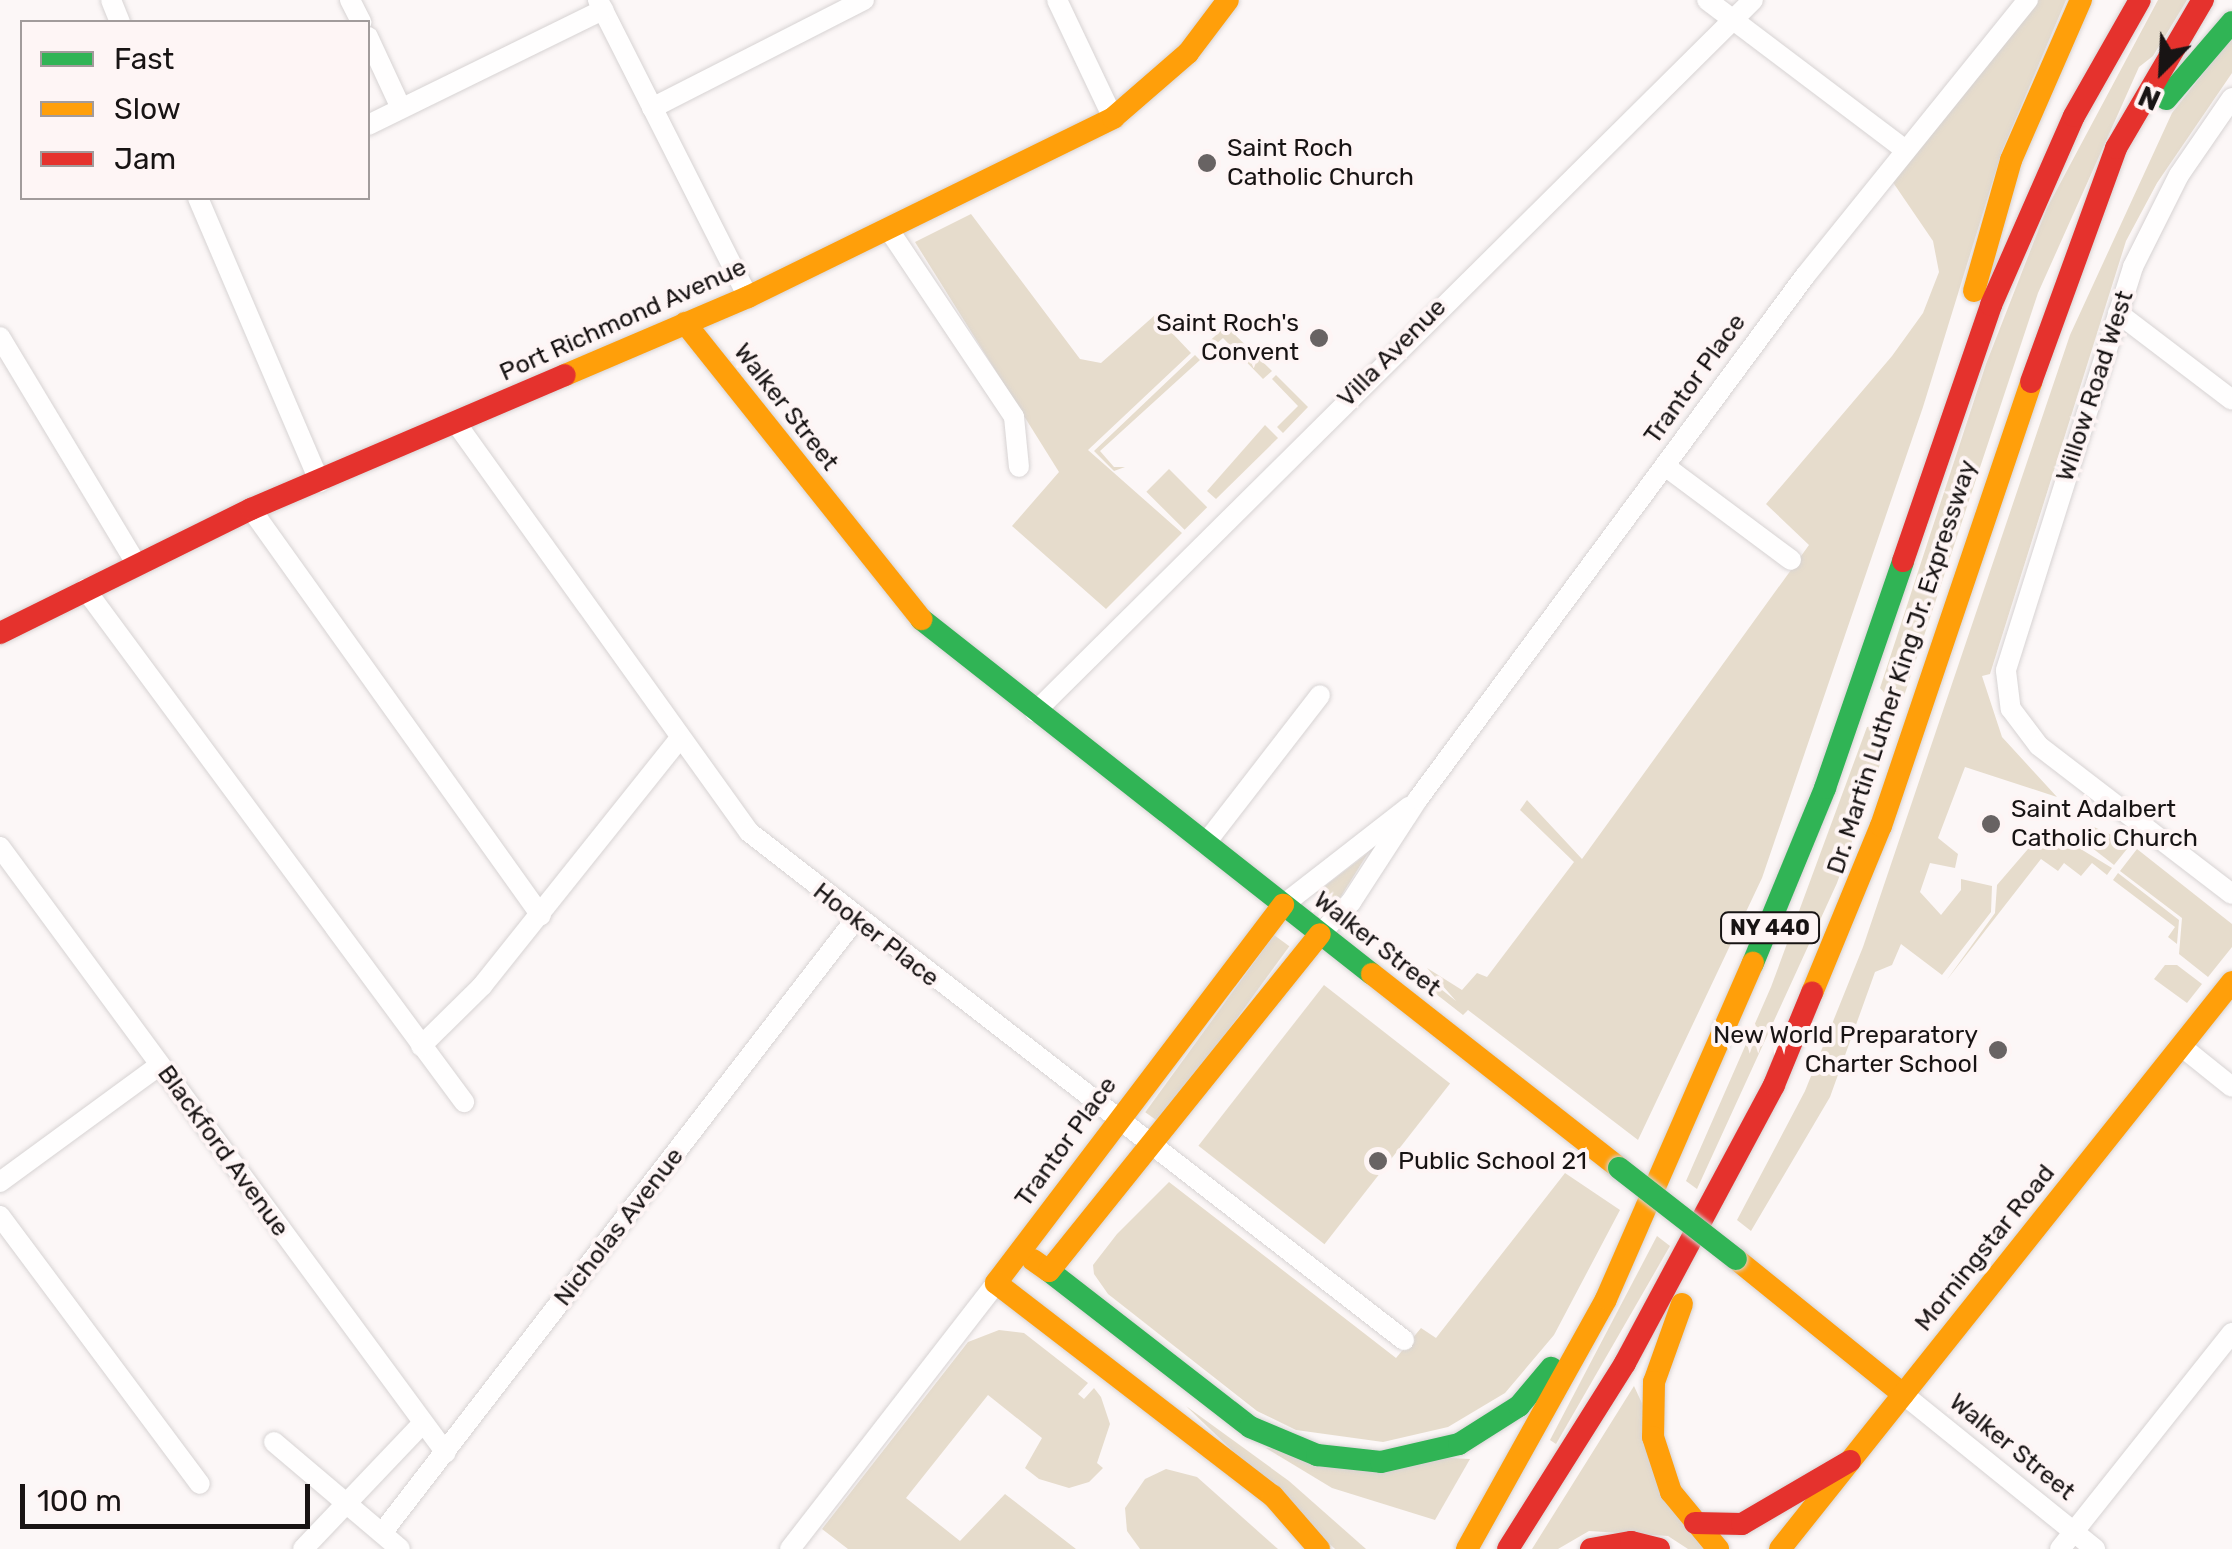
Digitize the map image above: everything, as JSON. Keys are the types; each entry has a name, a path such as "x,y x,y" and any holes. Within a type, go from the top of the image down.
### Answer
{"main road":[{"name":"Port Richmond Avenue","path":"0,633 134,562 251,509 748,297 1114,118 1188,53 1228,0"},
{"path":"1904,546 2011,160 2081,0"},
{"name":"Dr. Martin Luther King Jr. Expressway","path":"1467,1549 1606,1299 1788,884 1904,546 2044,179 2140,0"},
{"name":"Dr. Martin Luther King Jr. Expressway","path":"1508,1549 1598,1408 1743,1151 1881,826 2076,248 2116,148 2203,0"},
{"path":"2076,248 2158,110 2232,22"},
{"name":"Walker Street","path":"684,323 898,596 1036,712 1736,1258 1903,1394"},
{"name":"Trantor Place","path":"996,1283 1283,905"},
{"name":"Trantor Place","path":"1049,1272 1320,934"},
{"name":"Morningstar Road","path":"1780,1549 2232,982"},
{"path":"1718,1549 1695,1523 1660,1465 1652,1396 1665,1344 1743,1151"},
{"path":"1020,1250 1250,1427 1301,1451 1365,1462 1445,1449 1498,1423 1529,1397 1573,1332 1606,1299"},
{"path":"996,1283 1274,1496 1319,1549"},
{"path":"1695,1523 1742,1524 1850,1460"},
{"path":"1591,1549 1631,1542 1659,1549"}],"street":[{"path":"652,108 829,8 864,0"},
{"path":"1057,0 1114,118"},
{"path":"1707,0 1904,149"},
{"name":"Villa Avenue","path":"1036,712 1489,255 1753,0"},
{"name":"Trantor Place","path":"1320,934 1351,902 1418,799 1904,149 2028,0"},
{"path":"370,123 600,5 748,297"},
{"path":"370,41 401,108"},
{"name":"Willow Road West","path":"2232,98 2162,204 2118,313 2008,655 2007,694 2017,721 2038,746 2232,894"},
{"path":"206,200 320,482"},
{"path":"889,230 1014,417 1019,468"},
{"path":"2118,313 2232,400"},
{"path":"0,338 134,562"},
{"name":"Hooker Place","path":"456,423 749,832 855,920 1404,1340"},
{"path":"1665,466 1791,560"},
{"path":"251,509 540,915"},
{"path":"84,588 464,1102"},
{"path":"1205,844 1320,695"},
{"path":"421,1046 540,915 680,738"},
{"name":"Trantor Place","path":"1283,905 1418,799"},
{"name":"Blackford Avenue","path":"0,847 446,1453"},
{"name":"Nicholas Avenue","path":"382,1533 855,920"},
{"path":"2181,1046 2232,1087"},
{"path":"0,1182 160,1065"},
{"path":"0,1216 200,1484"},
{"name":"Trantor Place","path":"790,1549 996,1283"},
{"path":"2066,1540 2232,1333"},
{"name":"Walker Street","path":"1903,1394 2066,1540 2095,1549"},
{"path":"303,1549 344,1500 422,1424"},
{"path":"274,1442 400,1549"}],"shaded area":[{"path":"2039,0 2066,0 2002,151 1923,407 1762,878 1638,1140 1468,1010 1463,1015 1413,976 1417,970 1456,1001 1427,968 1462,990 1477,973 1487,977 1574,862 1520,810 1527,800 1582,859 1809,545 1766,504 1892,356 1923,313 1939,272 1933,241 1890,178"},
{"path":"2158,0 2187,0 2153,56 2139,67 2038,293 1904,696 1889,698 1880,688 1986,364 2047,208"},
{"path":"2232,37 2232,73 2157,183 2126,241 1990,674 1982,676 2002,737 2057,797 1965,767 1938,838 1958,854 1955,868 1930,863 1920,892 1941,915 1961,890 1961,879 1992,886 1991,912 1942,975 1901,944 1892,965 1875,972 1830,1097 1751,1231 1737,1220 1805,1091 1863,947 2070,335 2172,113"},
{"path":"971,214 1080,359 1101,363 1155,315 1191,353 1088,450 1182,533 1106,609 1012,526 1059,472 915,242"},
{"path":"1226,326 1272,371 1263,379 1223,338 1207,352 1203,347"},
{"path":"1195,355 1200,360 1100,451 1114,467 1125,467 1114,471 1094,451"},
{"path":"1276,375 1308,407 1283,433 1277,427 1298,406 1272,379"},
{"path":"1265,425 1278,438 1216,499 1207,491"},
{"path":"1169,469 1207,507 1185,530 1146,492"},
{"path":"1882,725 1891,734 1837,883 1697,1189 1686,1181 1771,987 1867,727"},
{"path":"2094,827 2131,844 2114,865 2082,840"},
{"path":"2046,828 2112,868 2107,875 2092,863 2081,876 2064,863 2058,871 2041,859 1946,981 1995,913 1997,885"},
{"path":"2137,849 2232,924 2232,947 2208,977 2179,954 2182,918 2120,871"},
{"path":"1368,853 1335,906 1316,893"},
{"path":"2118,873 2179,920 2177,944 2168,937 2175,927 2113,880"},
{"path":"1274,935 1289,946 1161,1123 1145,1112"},
{"path":"2165,965 2177,965 2202,984 2187,1003 2154,979"},
{"path":"1324,985 1450,1084 1324,1244 1198,1146"},
{"path":"1565,1173 1620,1210 1554,1335 1505,1393 1448,1427 1383,1442 1296,1430 1257,1411 1108,1294 1094,1274 1093,1265 1117,1234 1169,1182 1396,1358 1421,1328 1436,1338"},
{"path":"1657,1236 1670,1246 1556,1444 1550,1440"},
{"path":"999,1330 1024,1333 1088,1383 1078,1394 1084,1399 1094,1388 1101,1397 1110,1424 1097,1463 1103,1468 1089,1482 1069,1488 1039,1479 1025,1468 1042,1438 988,1395 906,1498 960,1541 1005,1494 1076,1549 848,1549 822,1529 968,1342"},
{"path":"1634,1386 1709,1549 1688,1549 1668,1536 1589,1531 1558,1549 1532,1549"},
{"path":"1186,1406 1289,1481 1366,1549 1335,1549"},
{"path":"1266,1448 1470,1459 1435,1520 1332,1488"},
{"path":"1166,1469 1197,1477 1278,1549 1140,1549 1127,1531 1125,1508 1145,1479"}],"traffic: fast":[{"path":"2166,99 2232,22"},
{"path":"1753,963 1825,788 1903,561"},
{"path":"921,619 1372,974"},
{"path":"1619,1168 1736,1259"},
{"path":"1049,1271 1250,1427 1317,1455 1381,1462 1459,1444 1519,1406 1551,1368"}],"traffic: slow":[{"path":"565,375 748,297 1113,118 1188,53 1228,0"},
{"path":"1974,291 2011,160 2081,0"},
{"path":"685,323 921,619"},
{"path":"1812,993 1881,826 2031,382"},
{"path":"996,1283 1283,905"},
{"path":"1033,1260 1049,1271 1320,934"},
{"path":"1467,1549 1606,1299 1753,963"},
{"path":"1372,974 1619,1168"},
{"path":"1780,1549 2232,982"},
{"path":"1736,1259 1903,1394"},
{"path":"996,1283 1273,1496 1319,1549"},
{"path":"1682,1304 1654,1382 1653,1437 1671,1492 1718,1549"}],"traffic: jam":[{"path":"1903,561 1991,305 2074,116 2140,0"},
{"path":"2031,382 2116,148 2203,0"},
{"path":"0,633 251,509 565,375"},
{"path":"1508,1549 1625,1363 1774,1085 1812,993"},
{"path":"1695,1523 1742,1524 1850,1461"},
{"path":"1591,1549 1631,1542 1659,1549"}],"place":[{"name":"Saint Roch Catholic Church","path":"1207,163"},
{"name":"Saint Roch's Convent","path":"1319,338"},
{"name":"Saint Adalbert Catholic Church","path":"1991,824"},
{"name":"New World Preparatory Charter School","path":"1998,1050"},
{"name":"Public School 21","path":"1378,1161"}]}
